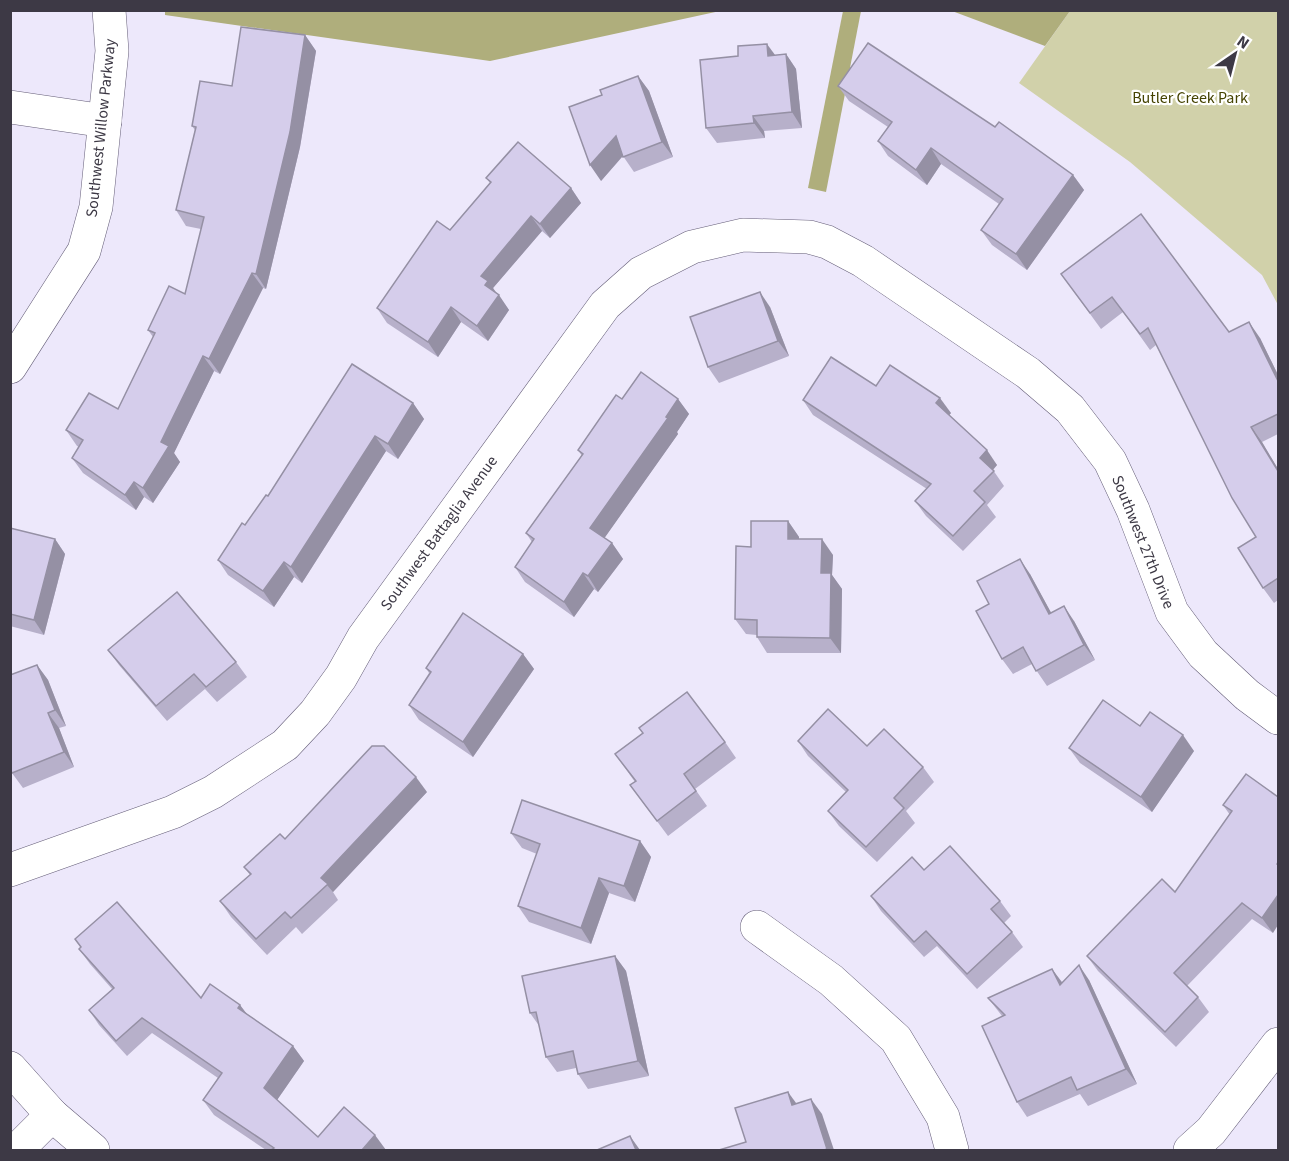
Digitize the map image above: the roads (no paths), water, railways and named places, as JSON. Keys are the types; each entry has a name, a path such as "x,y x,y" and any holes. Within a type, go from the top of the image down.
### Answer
{"street":[{"name":"Southwest Willow Parkway","path":"10,368 84,251 96,207 105,121 112,51 109,10"},
{"path":"10,107 105,121"},
{"name":"Southwest Battaglia Avenue","path":"10,870 173,812 213,792 285,745 315,713 341,677 363,638 605,305 641,273 692,247 743,236 809,237 827,242 863,261"},
{"name":"Southwest 27th Drive","path":"863,261 1028,373 1070,409 1110,461 1133,510 1172,612 1203,654 1247,695 1278,718"},
{"path":"756,927 831,980 896,1039 943,1117 952,1150"},
{"path":"1190,1150 1211,1131 1278,1044"},
{"path":"10,1068 52,1115 93,1150"},
{"path":"17,1150 52,1115"}],"park label":[{"name":"Butler Creek Park","path":"1190,98"}]}
